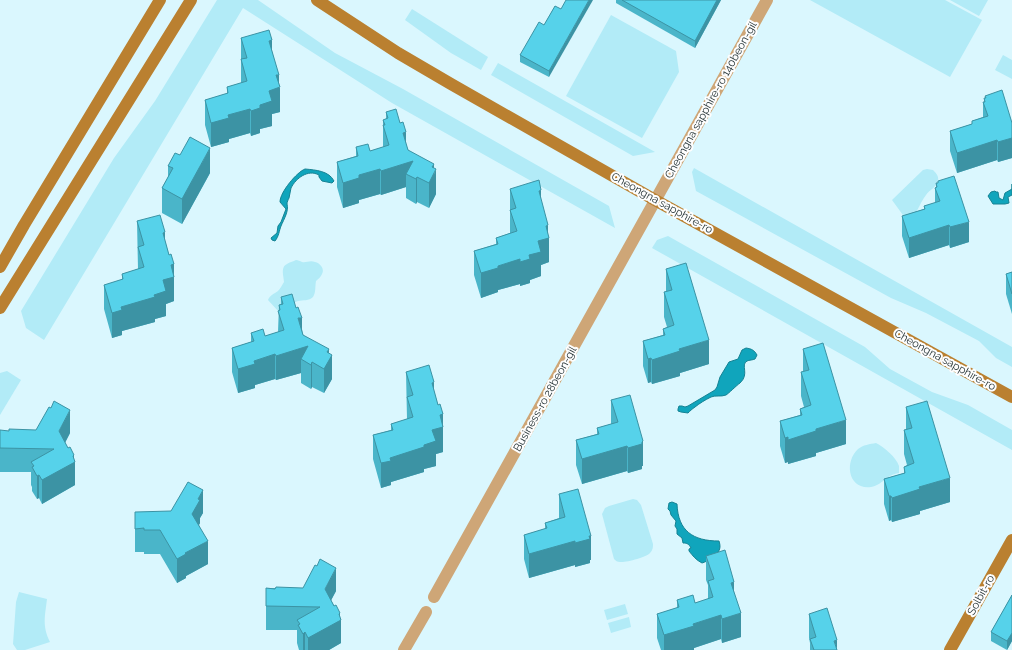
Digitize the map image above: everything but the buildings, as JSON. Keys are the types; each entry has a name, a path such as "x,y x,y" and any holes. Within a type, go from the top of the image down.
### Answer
{"street":[{"path":"0,267 24,224 160,0"},
{"path":"0,308 191,0"},
{"name":"Cheongna sapphire-ro","path":"317,0 398,53 451,84 655,200 1012,397"},
{"name":"Cheongna sapphire-ro 140beon-gil","path":"655,200 767,0"},
{"name":"Business-ro 28beon-gil","path":"434,597 655,200"},
{"name":"Solbit-ro","path":"950,650 1012,540"},
{"path":"404,650 426,612"}],"shaded area":[{"path":"217,0 258,0 335,53 403,89 609,206 615,228 392,103 243,8 44,340 26,328 21,311 114,158 155,101"},
{"path":"810,0 945,0 982,20 950,77"},
{"path":"950,0 988,0 979,16"},
{"path":"412,9 488,57 481,70 451,53 405,20"},
{"path":"611,15 676,51 679,72 642,138 566,96"},
{"path":"1003,55 1012,60 1012,79 995,70"},
{"path":"498,63 655,152 633,156 491,75"},
{"path":"694,168 1012,347 1012,367 996,358 979,341 926,313 891,298 696,191 692,172"},
{"path":"923,170 933,170 936,173 938,181 935,187 927,193 914,216 908,222 892,200"},
{"path":"668,236 865,347 890,369 932,392 968,405 1012,430 1012,450 652,248 657,240"},
{"path":"296,260 317,263 322,266 323,272 316,281 313,297 308,300 295,302 279,312 268,300 279,290 284,282 283,270 285,265"},
{"path":"7,371 21,380 0,415 0,373"},
{"path":"876,443 893,456 899,466 899,473 890,476 875,486 863,487 853,480 850,468 851,461 858,449"},
{"path":"633,499 637,500 641,505 653,548 648,555 641,558 626,562 618,562 614,559 602,514 605,508 609,506"},
{"path":"19,592 47,599 45,626 50,642 25,650 17,650 13,644 16,602"},
{"path":"625,604 628,614 607,620 604,610"},
{"path":"629,617 631,627 611,633 608,623"}],"water":[{"path":"305,169 326,173 334,181 332,183 322,181 319,175 315,173 307,174 299,178 291,188 287,202 287,212 278,235 275,241 272,240 271,238 277,233 278,226 286,209 280,202 283,193 294,178"},
{"path":"1012,189 1012,195 1008,197 1009,203 993,204 988,196 991,192 995,191 998,192 999,198 1003,200 1005,193"},
{"path":"746,348 753,350 757,355 755,359 745,363 745,373 743,380 740,383 726,395 711,397 688,413 678,411 679,406 688,406 715,390 720,377 729,362 738,359 742,350"},
{"path":"672,502 677,504 680,521 689,533 702,539 719,541 719,551 706,562 702,563 698,561 689,551 691,548 687,544 683,543 682,538 677,534 677,529 675,526 676,521 668,509 669,503"}]}
